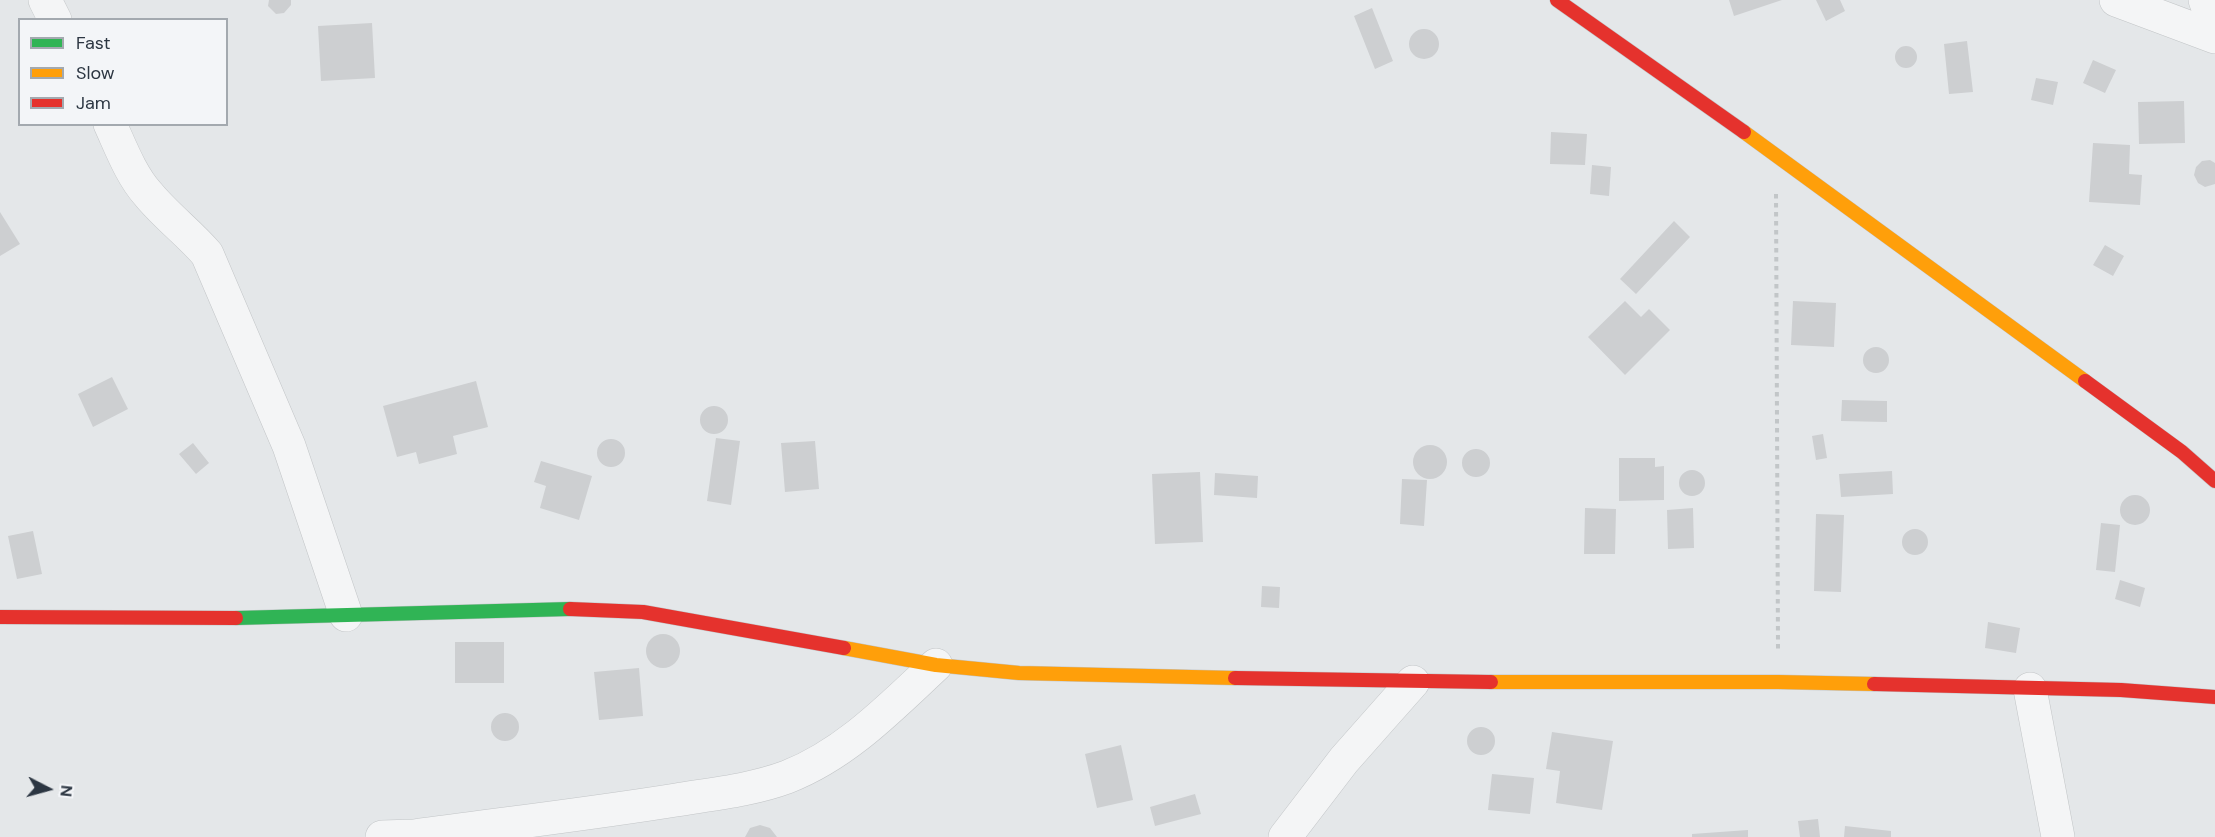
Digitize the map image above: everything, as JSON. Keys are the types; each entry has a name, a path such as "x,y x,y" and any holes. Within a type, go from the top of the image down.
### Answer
{"street":[{"path":"45,0 54,18"},
{"path":"1557,0 1776,154 2182,452 2215,481"},
{"path":"2116,0 2215,36"},
{"path":"2205,0 2215,26"},
{"path":"111,126 138,181 148,195 207,254 290,446 345,615"},
{"path":"0,617 198,619 570,609 643,612 936,665 1019,673 1413,682 1778,682 2121,690 2215,697"},
{"path":"382,837 414,837 640,806 752,787 788,777 837,751 878,718 936,665"},
{"path":"1285,837 1344,760 1413,682"},
{"path":"2030,689 2058,837"}],"path":[{"path":"1776,154 1778,682"}],"building":[{"path":"269,0 291,0 291,5 284,13 276,14 268,6"},
{"path":"1729,0 1782,0 1734,16"},
{"path":"1816,0 1840,0 1845,11 1826,21"},
{"path":"1372,8 1393,61 1375,69 1354,16"},
{"path":"372,23 375,78 321,81 318,26"},
{"path":"1424,29 1430,30 1438,38 1438,50 1430,58 1424,59 1418,58 1410,50 1409,44 1410,38 1418,30"},
{"path":"1967,41 1973,92 1949,94 1944,44"},
{"path":"1906,46 1914,49 1917,57 1914,65 1906,68 1898,65 1895,57 1898,49"},
{"path":"2093,60 2116,70 2105,93 2083,83"},
{"path":"2036,78 2058,82 2053,105 2031,100"},
{"path":"2184,101 2185,143 2139,144 2138,102"},
{"path":"1551,132 1587,134 1585,165 1550,164"},
{"path":"2093,143 2130,145 2129,174 2142,175 2140,205 2089,202"},
{"path":"2210,160 2215,163 2215,184 2205,187 2198,183 2194,175 2196,167 2202,161"},
{"path":"1592,165 1611,167 1609,196 1590,194"},
{"path":"0,212 20,244 0,256"},
{"path":"1674,221 1690,237 1636,294 1620,279"},
{"path":"2105,245 2124,256 2113,276 2093,265"},
{"path":"1625,301 1641,317 1649,309 1670,330 1625,375 1588,337"},
{"path":"1793,301 1836,303 1834,347 1791,345"},
{"path":"1876,347 1885,351 1889,360 1885,369 1876,373 1867,369 1863,360 1867,351"},
{"path":"112,377 128,409 93,427 78,394"},
{"path":"476,381 488,427 453,436 457,454 419,464 416,452 397,457 383,406"},
{"path":"1842,400 1887,401 1887,422 1841,421"},
{"path":"714,406 724,410 728,420 724,430 714,434 704,430 700,420 704,410"},
{"path":"1823,434 1827,458 1816,460 1812,436"},
{"path":"716,438 740,441 731,505 707,501"},
{"path":"611,439 621,443 625,453 621,463 611,467 601,463 597,453 601,443"},
{"path":"815,441 819,489 785,492 781,443"},
{"path":"193,443 209,463 196,474 179,454"},
{"path":"1430,445 1442,450 1447,462 1442,474 1430,479 1418,474 1413,462 1418,450"},
{"path":"1476,449 1486,453 1490,463 1486,473 1476,477 1466,473 1462,463 1466,453"},
{"path":"1619,458 1655,458 1655,467 1664,466 1664,500 1619,501"},
{"path":"541,461 592,476 579,520 540,508 546,486 534,482"},
{"path":"1692,470 1701,474 1705,483 1701,492 1692,496 1683,492 1679,483 1683,474"},
{"path":"1892,471 1893,494 1841,497 1839,474"},
{"path":"1200,472 1203,542 1155,544 1152,474"},
{"path":"1215,473 1258,476 1257,498 1214,495"},
{"path":"1402,479 1427,480 1424,526 1400,524"},
{"path":"2135,495 2146,499 2150,510 2146,521 2135,525 2124,521 2120,510 2124,499"},
{"path":"1585,508 1616,509 1615,554 1584,554"},
{"path":"1693,508 1694,548 1668,549 1667,510"},
{"path":"1816,514 1844,515 1841,592 1814,591"},
{"path":"2101,523 2120,525 2115,572 2096,570"},
{"path":"1915,529 1924,533 1928,542 1924,551 1915,555 1906,551 1902,542 1906,533"},
{"path":"33,531 42,574 17,579 8,536"},
{"path":"2120,580 2145,588 2140,607 2115,599"},
{"path":"1262,586 1280,587 1279,608 1261,607"},
{"path":"1988,622 2020,628 2016,653 1985,648"},
{"path":"663,634 675,639 680,651 675,663 663,668 651,663 646,651 651,639"},
{"path":"455,642 504,642 504,683 455,683"},
{"path":"639,668 643,716 599,720 594,672"},
{"path":"505,713 515,717 519,727 515,737 505,741 495,737 491,727 495,717"},
{"path":"1481,727 1491,731 1495,741 1491,751 1481,755 1471,751 1467,741 1471,731"},
{"path":"1552,732 1613,741 1602,810 1556,803 1560,771 1546,769"},
{"path":"1121,745 1133,800 1097,808 1085,754"},
{"path":"1492,774 1534,778 1530,814 1488,810"},
{"path":"1195,794 1201,814 1155,826 1150,807"},
{"path":"1818,819 1820,837 1800,837 1798,821"},
{"path":"760,825 770,828 777,837 745,837 750,828"},
{"path":"1845,826 1891,831 1891,837 1844,837"},
{"path":"1748,830 1748,837 1692,837 1692,834"}],"traffic: fast":[{"path":"236,618 570,609"}],"traffic: slow":[{"path":"1744,132 2085,381"},
{"path":"844,648 936,665 1019,673 1235,678"},
{"path":"1491,682 1874,684"}],"traffic: jam":[{"path":"1557,0 1744,132"},
{"path":"2085,381 2182,452 2215,481"},
{"path":"570,609 643,612 844,648"},
{"path":"0,617 236,618"},
{"path":"1235,678 1491,682"},
{"path":"1874,684 2121,690 2215,697"}]}
